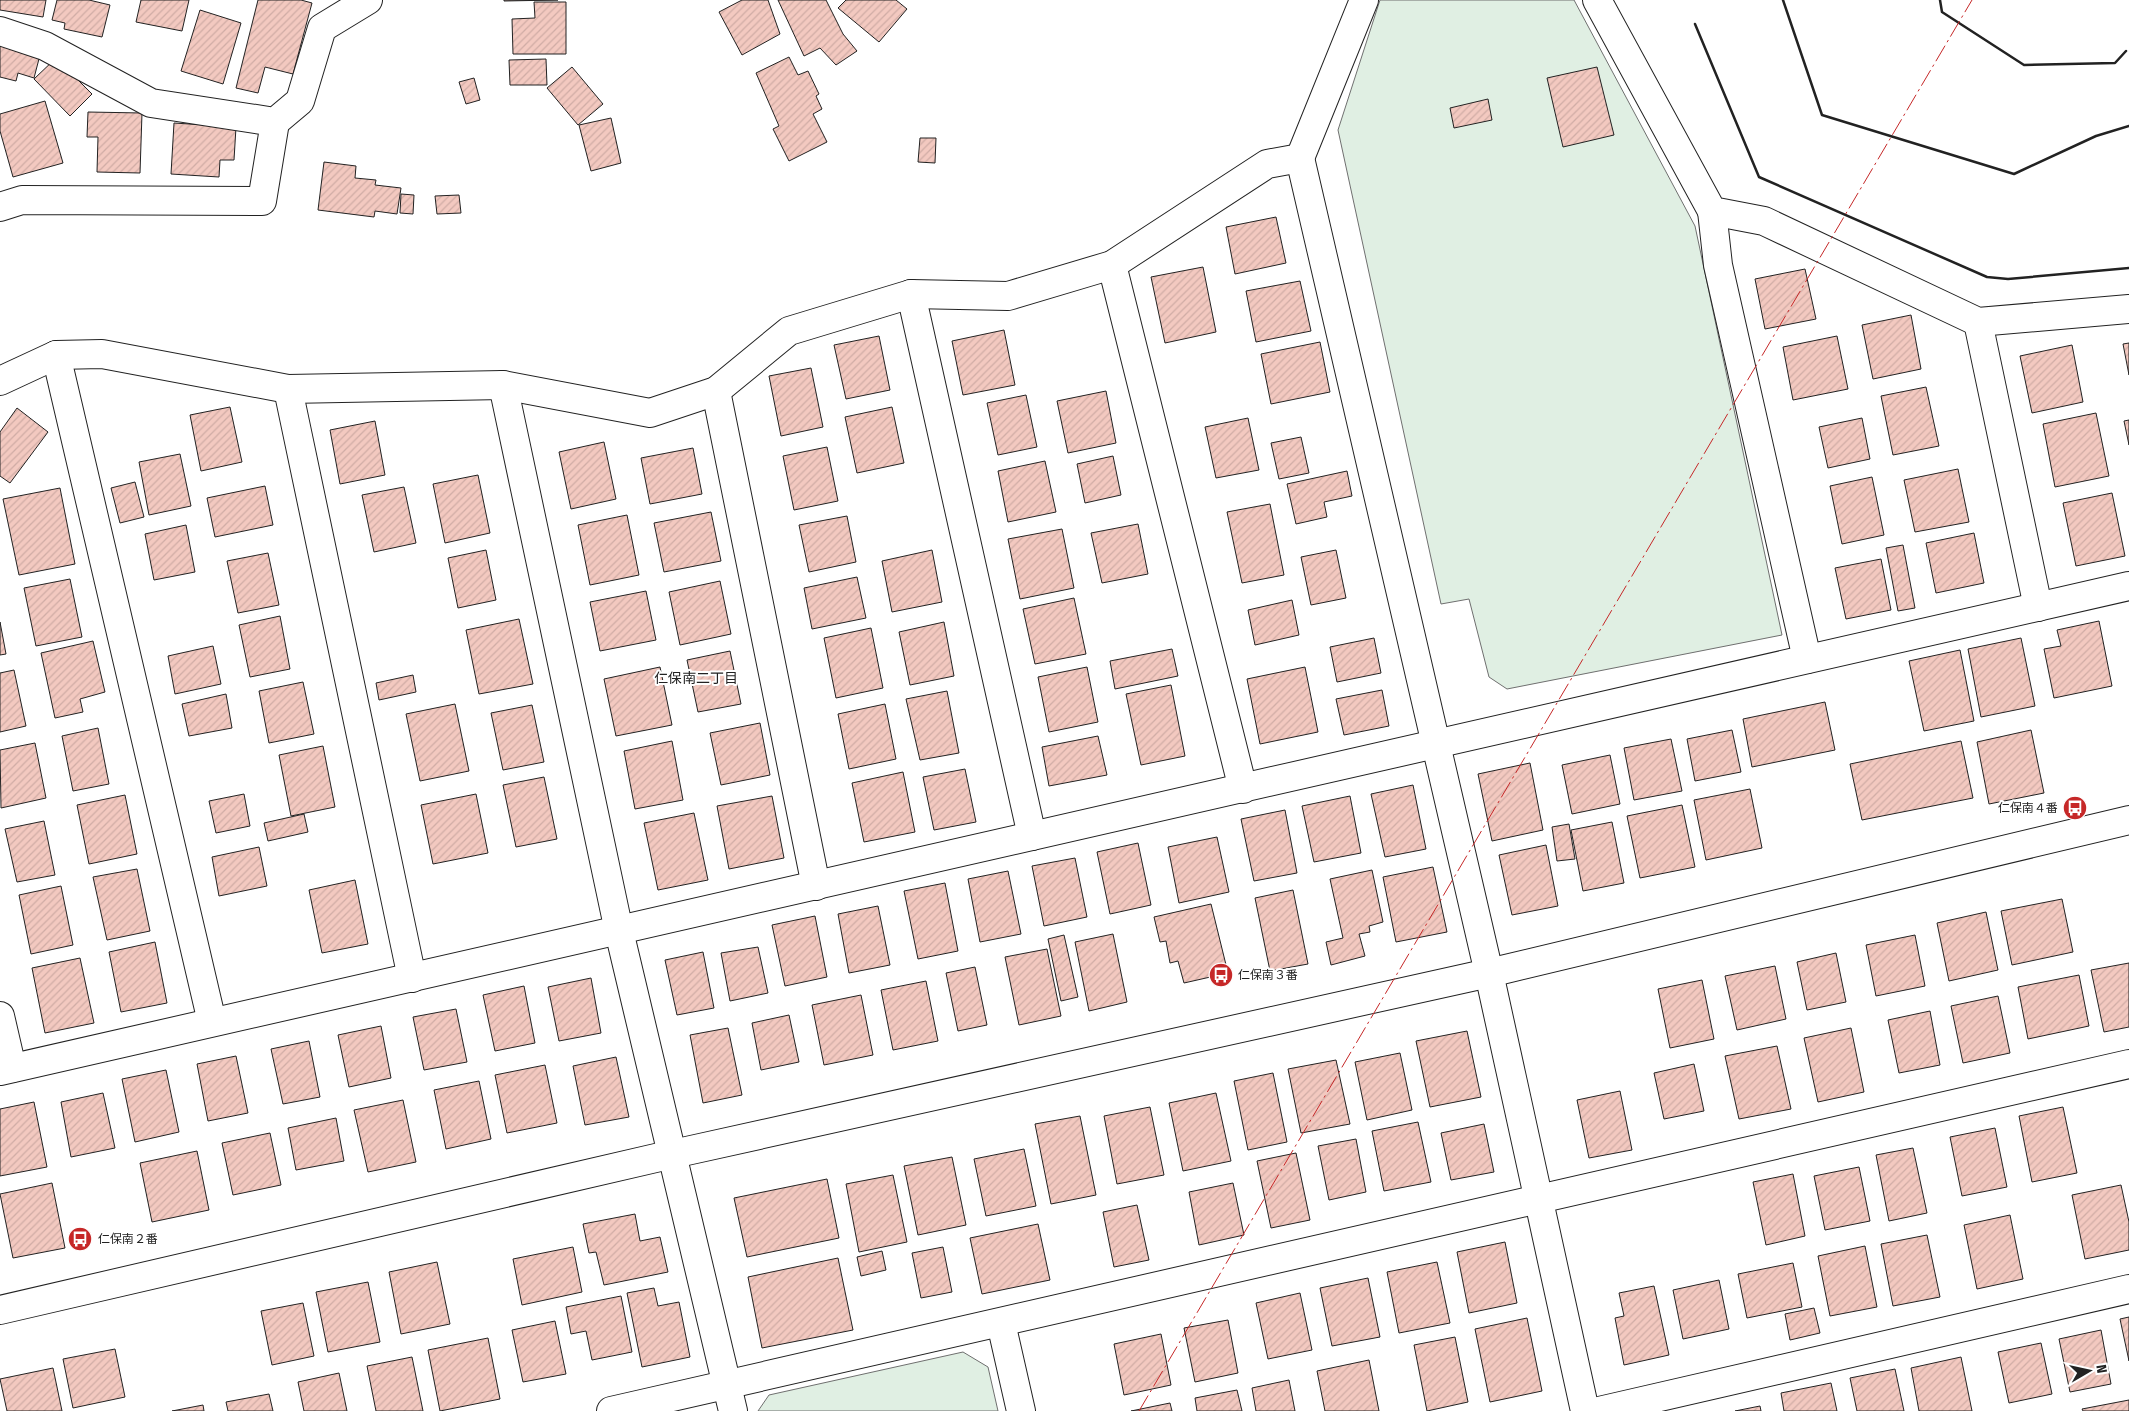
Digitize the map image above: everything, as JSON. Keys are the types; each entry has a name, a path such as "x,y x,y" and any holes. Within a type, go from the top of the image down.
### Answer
{"street":[{"path":"0,207 22,200 262,201 275,122 300,100 322,28 368,0"},
{"path":"1364,0 1300,158 1489,973 1584,1411"},
{"path":"1597,0 1712,212 1718,265 1807,659"},
{"path":"0,31 45,46 152,103 275,122"},
{"path":"0,381 56,355 102,354 288,389 503,385 650,413 716,391 789,331 911,294 1008,296 1112,265 1267,164 1300,158"},
{"path":"1712,212 1764,221 1978,322 2129,309"},
{"path":"1112,265 1243,788"},
{"path":"911,294 1032,836"},
{"path":"1978,322 2038,607"},
{"path":"56,355 212,1022"},
{"path":"503,385 619,931 733,1411"},
{"path":"288,389 412,978"},
{"path":"716,391 816,886"},
{"path":"0,1016 6,1069 2129,586"},
{"path":"0,1310 673,1154 1489,973 2129,820"},
{"path":"610,1411 2129,1064"},
{"path":"1599,1411 2129,1289"},
{"path":"1000,1323 1021,1411"}],"green space":[{"path":"1380,0 1574,0 1695,226 1782,635 1507,689 1489,677 1469,599 1441,604 1338,130"},
{"path":"963,1352 988,1367 998,1411 758,1411 769,1395"}],"building":[{"path":"0,0 46,0 43,17 0,10"},
{"path":"57,0 89,0 110,5 102,37 64,29 65,23 52,20"},
{"path":"141,0 189,0 182,31 136,22"},
{"path":"258,0 301,0 312,3 293,74 265,67 258,93 236,88"},
{"path":"504,0 558,0 504,1"},
{"path":"742,0 768,0 780,34 742,55 719,12"},
{"path":"778,0 826,0 843,34 857,51 836,65 820,48 804,56"},
{"path":"846,0 896,0 907,9 879,42 838,8"},
{"path":"534,2 566,2 566,54 513,54 512,19 535,18"},
{"path":"200,10 241,23 223,84 181,71"},
{"path":"0,43 40,55 34,78 18,73 16,81 0,77"},
{"path":"789,57 798,75 808,71 819,94 816,96 822,109 813,114 827,142 789,161 773,129 779,126 756,73"},
{"path":"56,58 92,94 70,116 34,79"},
{"path":"546,59 547,85 510,85 509,60"},
{"path":"572,67 603,104 578,125 547,88"},
{"path":"1597,67 1614,135 1563,147 1547,78"},
{"path":"474,78 480,100 466,104 459,82"},
{"path":"1488,99 1492,120 1454,128 1450,108"},
{"path":"45,101 63,163 13,177 0,131 0,114"},
{"path":"88,112 142,113 140,173 97,172 98,137 87,137"},
{"path":"611,118 621,163 591,171 579,125"},
{"path":"174,123 236,127 234,160 220,160 219,177 171,174"},
{"path":"920,138 936,138 935,163 918,162"},
{"path":"324,162 356,166 355,178 376,180 375,185 401,188 397,214 375,211 374,217 318,210"},
{"path":"401,194 414,195 413,214 400,213"},
{"path":"459,195 461,213 437,214 435,196"},
{"path":"1276,217 1286,263 1235,274 1226,227"},
{"path":"1203,267 1216,332 1165,343 1151,277"},
{"path":"1805,269 1816,319 1765,329 1755,279"},
{"path":"1300,281 1311,331 1256,342 1246,291"},
{"path":"1911,315 1921,369 1873,379 1862,325"},
{"path":"1004,330 1015,385 963,395 952,341"},
{"path":"879,336 890,390 846,399 834,345"},
{"path":"1837,336 1848,389 1793,400 1783,347"},
{"path":"1320,342 1330,392 1271,404 1261,354"},
{"path":"2129,343 2129,375 2123,344"},
{"path":"2072,345 2083,402 2032,413 2020,356"},
{"path":"811,368 823,427 781,436 769,376"},
{"path":"1926,387 1939,446 1893,455 1881,396"},
{"path":"1106,391 1116,443 1068,453 1057,401"},
{"path":"1026,395 1037,447 998,455 987,403"},
{"path":"230,407 242,462 201,471 190,415"},
{"path":"892,407 904,463 857,473 845,417"},
{"path":"17,408 48,432 10,483 0,476 0,432"},
{"path":"2096,413 2109,476 2055,487 2043,424"},
{"path":"1248,418 1259,470 1216,478 1205,427"},
{"path":"1862,418 1870,459 1828,468 1819,427"},
{"path":"2129,420 2129,445 2124,421"},
{"path":"375,421 385,475 340,484 330,430"},
{"path":"1301,437 1309,473 1279,479 1271,443"},
{"path":"604,442 616,499 571,509 559,452"},
{"path":"827,447 838,501 794,510 783,456"},
{"path":"693,448 702,494 650,504 641,458"},
{"path":"180,454 191,506 149,515 139,462"},
{"path":"1113,456 1121,495 1085,503 1077,464"},
{"path":"1045,461 1056,512 1008,522 998,471"},
{"path":"1958,469 1969,522 1915,532 1904,480"},
{"path":"1347,471 1352,496 1324,502 1327,517 1296,524 1287,484"},
{"path":"478,475 490,533 445,543 433,484"},
{"path":"1872,477 1884,535 1842,544 1830,486"},
{"path":"135,482 144,517 120,523 111,488"},
{"path":"265,486 273,525 215,537 207,498"},
{"path":"404,487 416,543 374,552 362,495"},
{"path":"60,488 75,564 19,575 3,499"},
{"path":"2112,493 2125,556 2076,566 2063,503"},
{"path":"1270,504 1284,575 1242,583 1227,512"},
{"path":"711,512 721,561 664,572 654,523"},
{"path":"627,515 639,575 590,585 578,525"},
{"path":"847,516 856,562 809,572 799,525"},
{"path":"1138,524 1148,574 1102,583 1091,533"},
{"path":"186,525 195,572 154,580 145,534"},
{"path":"1062,529 1074,588 1020,599 1008,539"},
{"path":"1974,533 1984,583 1936,593 1926,543"},
{"path":"1903,545 1915,608 1898,611 1886,548"},
{"path":"486,550 496,600 458,608 448,558"},
{"path":"932,550 942,602 892,612 882,561"},
{"path":"1336,550 1346,598 1311,605 1301,557"},
{"path":"268,553 279,605 238,613 227,561"},
{"path":"1881,559 1891,610 1846,619 1835,568"},
{"path":"857,577 866,618 812,629 804,588"},
{"path":"70,579 82,637 36,646 24,588"},
{"path":"720,581 731,634 680,645 669,592"},
{"path":"646,591 656,640 600,651 590,602"},
{"path":"1074,598 1086,654 1035,664 1023,609"},
{"path":"1292,600 1299,635 1255,645 1248,610"},
{"path":"280,616 290,669 250,677 239,625"},
{"path":"519,619 533,684 479,694 466,630"},
{"path":"2099,621 2112,686 2054,698 2044,649 2061,646 2057,630"},
{"path":"0,622 6,654 0,655"},
{"path":"944,622 954,676 910,685 899,632"},
{"path":"871,628 883,688 836,698 824,638"},
{"path":"1374,638 1381,673 1337,682 1330,647"},
{"path":"2021,638 2035,706 1981,717 1968,649"},
{"path":"93,641 105,692 80,699 83,712 55,718 41,653"},
{"path":"213,646 221,684 175,694 168,656"},
{"path":"1172,649 1178,676 1115,689 1110,661"},
{"path":"1960,650 1974,721 1924,731 1909,661"},
{"path":"730,651 741,704 698,712 687,660"},
{"path":"660,667 672,725 616,736 604,679"},
{"path":"1087,667 1098,722 1049,732 1038,677"},
{"path":"1305,667 1318,732 1260,744 1247,679"},
{"path":"14,670 26,726 0,732 0,673"},
{"path":"413,675 416,692 379,700 376,683"},
{"path":"303,682 314,734 269,743 259,691"},
{"path":"1171,685 1185,756 1141,765 1126,694"},
{"path":"1382,690 1389,726 1344,735 1336,699"},
{"path":"947,691 959,753 920,760 906,699"},
{"path":"226,694 232,728 189,736 182,704"},
{"path":"1825,702 1835,750 1752,767 1743,719"},
{"path":"455,704 469,771 420,781 406,714"},
{"path":"885,704 896,759 849,769 838,714"},
{"path":"532,705 544,762 503,770 491,713"},
{"path":"760,723 770,775 721,785 710,733"},
{"path":"98,728 109,784 73,791 62,736"},
{"path":"1732,730 1741,772 1695,781 1687,739"},
{"path":"2031,730 2044,793 1989,804 1977,742"},
{"path":"1098,736 1107,775 1049,786 1042,747"},
{"path":"1671,739 1682,791 1634,800 1624,748"},
{"path":"672,741 683,800 635,809 624,751"},
{"path":"1961,741 1973,798 1862,820 1850,764"},
{"path":"35,743 46,798 1,808 0,750"},
{"path":"323,746 335,807 291,816 279,755"},
{"path":"1610,755 1620,804 1572,814 1562,765"},
{"path":"1530,763 1543,830 1492,841 1478,774"},
{"path":"965,769 976,822 934,830 923,777"},
{"path":"903,772 915,832 864,842 852,783"},
{"path":"544,777 557,839 516,847 503,785"},
{"path":"1413,785 1426,849 1385,857 1371,794"},
{"path":"1750,789 1762,848 1706,860 1694,800"},
{"path":"244,794 250,826 216,833 209,801"},
{"path":"476,794 488,853 433,864 421,805"},
{"path":"125,795 137,854 89,864 77,805"},
{"path":"772,796 784,858 729,869 717,806"},
{"path":"1350,796 1361,853 1314,862 1302,806"},
{"path":"1682,805 1695,867 1640,878 1627,816"},
{"path":"1285,810 1297,873 1254,881 1241,819"},
{"path":"694,813 708,880 658,890 644,823"},
{"path":"304,814 308,832 268,841 264,823"},
{"path":"44,821 55,875 17,882 5,829"},
{"path":"1612,822 1624,883 1583,891 1571,830"},
{"path":"1569,824 1575,859 1557,861 1552,827"},
{"path":"1217,837 1229,892 1179,903 1168,847"},
{"path":"1138,843 1151,905 1110,914 1097,852"},
{"path":"1546,845 1558,906 1512,915 1499,855"},
{"path":"259,847 267,886 219,896 212,857"},
{"path":"1075,858 1087,917 1044,926 1032,866"},
{"path":"1433,867 1447,932 1396,942 1383,877"},
{"path":"137,869 150,931 107,940 93,877"},
{"path":"1372,870 1383,922 1369,926 1370,932 1359,934 1365,956 1331,965 1326,942 1343,938 1330,879"},
{"path":"1008,871 1021,934 980,942 968,879"},
{"path":"355,880 368,944 322,953 309,890"},
{"path":"945,883 958,951 918,959 904,891"},
{"path":"61,886 73,945 31,954 19,895"},
{"path":"1293,890 1308,964 1270,971 1255,898"},
{"path":"2062,899 2073,952 2012,965 2001,911"},
{"path":"1211,904 1228,973 1184,983 1178,961 1170,963 1166,941 1160,942 1154,917"},
{"path":"878,906 890,965 849,973 838,914"},
{"path":"1986,912 1998,970 1949,981 1937,923"},
{"path":"815,916 827,977 785,986 772,925"},
{"path":"1113,934 1127,1002 1089,1011 1075,942"},
{"path":"1064,935 1078,997 1061,1001 1048,939"},
{"path":"1915,935 1925,986 1876,996 1866,945"},
{"path":"155,942 167,1003 121,1012 109,952"},
{"path":"758,947 768,993 730,1001 721,953"},
{"path":"1047,949 1061,1016 1019,1025 1005,957"},
{"path":"703,952 714,1008 677,1015 665,960"},
{"path":"1836,953 1846,1002 1807,1010 1797,962"},
{"path":"80,958 94,1023 45,1033 32,968"},
{"path":"2129,963 2129,1027 2104,1032 2091,970"},
{"path":"1775,966 1786,1019 1737,1030 1725,976"},
{"path":"975,967 987,1025 958,1031 946,973"},
{"path":"2079,975 2089,1026 2028,1039 2018,987"},
{"path":"591,978 601,1033 559,1041 548,987"},
{"path":"1702,980 1714,1039 1670,1048 1658,989"},
{"path":"926,981 938,1041 893,1050 881,990"},
{"path":"524,986 535,1043 495,1051 483,995"},
{"path":"861,995 873,1055 824,1065 812,1005"},
{"path":"1998,996 2010,1053 1963,1063 1951,1006"},
{"path":"456,1009 467,1062 424,1070 413,1017"},
{"path":"1930,1011 1940,1065 1899,1073 1888,1020"},
{"path":"789,1015 799,1062 761,1070 752,1023"},
{"path":"381,1026 391,1078 349,1087 338,1035"},
{"path":"728,1028 742,1095 703,1103 690,1035"},
{"path":"1851,1028 1864,1092 1818,1102 1804,1038"},
{"path":"1467,1031 1481,1097 1430,1107 1416,1041"},
{"path":"309,1041 320,1097 283,1104 271,1049"},
{"path":"1777,1046 1791,1109 1739,1119 1725,1056"},
{"path":"1400,1053 1412,1110 1367,1120 1355,1062"},
{"path":"236,1056 248,1113 208,1121 197,1064"},
{"path":"616,1057 629,1117 585,1125 573,1066"},
{"path":"1336,1060 1350,1124 1301,1133 1288,1069"},
{"path":"1694,1064 1704,1111 1664,1119 1654,1073"},
{"path":"545,1065 557,1123 507,1133 495,1075"},
{"path":"166,1070 179,1132 135,1142 122,1079"},
{"path":"1273,1073 1287,1142 1248,1150 1234,1081"},
{"path":"479,1081 491,1139 446,1149 434,1090"},
{"path":"1620,1091 1632,1150 1589,1158 1577,1100"},
{"path":"103,1093 115,1148 71,1157 61,1102"},
{"path":"1216,1093 1231,1161 1183,1171 1169,1103"},
{"path":"403,1100 416,1162 368,1172 354,1110"},
{"path":"34,1102 47,1167 0,1176 0,1109"},
{"path":"1150,1107 1164,1175 1117,1184 1104,1116"},
{"path":"2063,1107 2077,1173 2032,1182 2019,1116"},
{"path":"1080,1116 1096,1195 1051,1204 1035,1124"},
{"path":"336,1118 344,1161 296,1170 288,1128"},
{"path":"1418,1122 1431,1182 1384,1191 1372,1131"},
{"path":"1484,1124 1494,1172 1451,1180 1441,1133"},
{"path":"1995,1128 2007,1187 1962,1196 1950,1137"},
{"path":"270,1133 281,1185 233,1195 222,1143"},
{"path":"1356,1139 1366,1192 1329,1200 1318,1146"},
{"path":"1913,1148 1927,1213 1889,1221 1876,1155"},
{"path":"1024,1149 1036,1206 986,1216 974,1159"},
{"path":"197,1151 209,1210 152,1222 140,1163"},
{"path":"1296,1153 1310,1220 1271,1228 1257,1161"},
{"path":"952,1157 966,1225 918,1235 904,1166"},
{"path":"1859,1167 1870,1221 1825,1230 1814,1176"},
{"path":"1793,1174 1805,1236 1766,1245 1753,1182"},
{"path":"893,1175 907,1242 859,1252 846,1184"},
{"path":"827,1179 839,1238 747,1257 734,1198"},
{"path":"52,1183 65,1248 13,1258 0,1194"},
{"path":"1233,1183 1244,1235 1199,1245 1189,1192"},
{"path":"2121,1185 2129,1222 2129,1250 2085,1259 2072,1195"},
{"path":"1137,1205 1149,1260 1114,1267 1103,1212"},
{"path":"635,1214 640,1241 660,1237 668,1272 604,1285 596,1252 589,1253 583,1224"},
{"path":"2010,1215 2023,1279 1977,1289 1964,1225"},
{"path":"1038,1224 1050,1280 982,1294 970,1238"},
{"path":"1927,1235 1940,1297 1893,1306 1881,1244"},
{"path":"1505,1242 1517,1303 1469,1313 1457,1252"},
{"path":"1865,1246 1877,1307 1830,1316 1818,1256"},
{"path":"573,1247 582,1292 522,1305 513,1259"},
{"path":"943,1247 952,1292 921,1298 912,1253"},
{"path":"882,1251 886,1270 861,1276 857,1257"},
{"path":"838,1258 853,1330 762,1348 748,1277"},
{"path":"437,1262 450,1324 401,1334 389,1272"},
{"path":"1437,1262 1450,1323 1399,1333 1387,1272"},
{"path":"1793,1263 1802,1307 1747,1318 1738,1274"},
{"path":"1368,1278 1380,1337 1332,1346 1320,1288"},
{"path":"1719,1280 1729,1329 1683,1339 1673,1290"},
{"path":"368,1282 380,1342 328,1352 316,1292"},
{"path":"1654,1286 1669,1355 1624,1365 1615,1318 1624,1316 1619,1293"},
{"path":"654,1288 658,1306 679,1302 690,1357 642,1367 627,1293"},
{"path":"1300,1293 1312,1350 1268,1359 1256,1303"},
{"path":"621,1296 632,1352 592,1360 586,1331 571,1334 566,1307"},
{"path":"303,1303 314,1356 272,1365 261,1311"},
{"path":"1814,1308 1820,1333 1790,1340 1785,1314"},
{"path":"2129,1317 2129,1361 2120,1319"},
{"path":"1527,1318 1542,1391 1490,1402 1475,1329"},
{"path":"1228,1320 1238,1373 1195,1382 1184,1328"},
{"path":"555,1321 566,1374 523,1382 512,1330"},
{"path":"2101,1330 2111,1384 2070,1392 2059,1339"},
{"path":"1161,1334 1171,1385 1124,1395 1114,1344"},
{"path":"1455,1337 1468,1402 1427,1411 1414,1345"},
{"path":"488,1338 500,1399 440,1411 428,1350"},
{"path":"2041,1343 2052,1394 2009,1403 1998,1352"},
{"path":"115,1349 125,1397 73,1408 63,1359"},
{"path":"412,1357 423,1411 376,1411 367,1366"},
{"path":"1961,1357 1972,1411 1919,1411 1911,1368"},
{"path":"1369,1360 1379,1411 1325,1411 1317,1371"},
{"path":"53,1368 62,1411 7,1411 0,1379"},
{"path":"1895,1369 1904,1411 1857,1411 1850,1378"},
{"path":"339,1373 347,1411 304,1411 298,1382"},
{"path":"1289,1380 1295,1411 1256,1411 1252,1388"},
{"path":"1831,1383 1837,1411 1784,1411 1781,1393"},
{"path":"1237,1390 1242,1411 1197,1411 1195,1398"},
{"path":"269,1394 273,1411 228,1411 226,1402"},
{"path":"2129,1400 2129,1411 2083,1411 2082,1409"},
{"path":"1170,1403 1172,1411 1131,1411"},
{"path":"203,1405 204,1411 172,1411"},
{"path":"1760,1406 1761,1411 1735,1411"}],"wall":[{"path":"1783,0 1822,115 2014,174 2096,136 2129,126"},
{"path":"1940,0 1942,12 2024,65 2115,63 2126,51"},
{"path":"1695,24 1759,177 1987,277 2008,279 2129,268"}],"power":[{"path":"1139,1411 1972,0"}],"place":[{"name":"仁保南４番","path":"2075,808"},
{"name":"仁保南３番","path":"1221,975"},
{"name":"仁保南２番","path":"80,1239"}],"district":[{"name":"仁保南二丁目","path":"696,678"}]}
